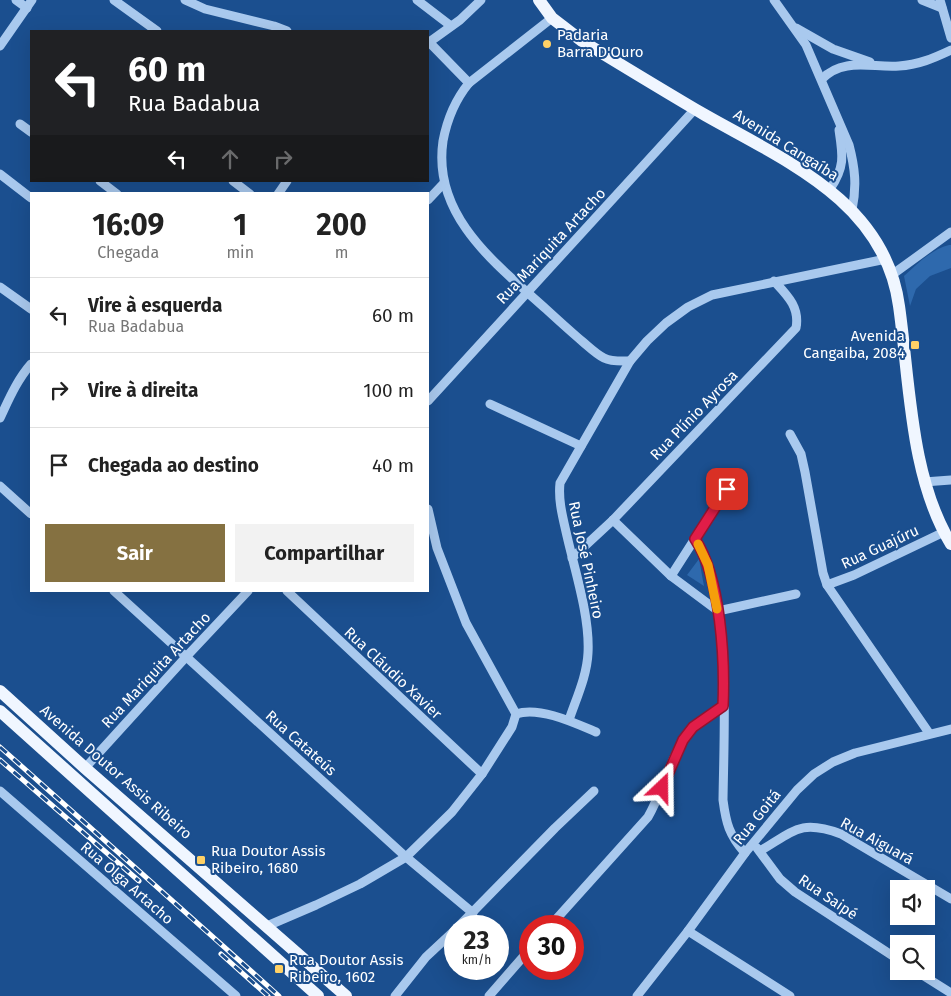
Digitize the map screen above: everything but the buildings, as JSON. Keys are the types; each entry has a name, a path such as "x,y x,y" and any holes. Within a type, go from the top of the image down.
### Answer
{"main road":[{"name":"Avenida Cangaíba","path":"539,0 552,18 582,41 786,161 830,190 852,210 886,259 893,274 899,303 911,404 924,482 944,532 951,544"},
{"name":"Avenida Doutor Assis Ribeiro","path":"0,691 85,768 346,996"},
{"name":"Avenida Doutor Assis Ribeiro","path":"0,711 318,996"},
{"path":"238,925 267,926"}],"street":[{"path":"0,46 29,4 16,0"},
{"path":"114,0 156,30"},
{"path":"185,0 205,9 284,30"},
{"path":"417,0 452,26"},
{"path":"429,42 452,26 481,0"},
{"path":"774,0 806,45 844,131 853,160 856,190 852,210"},
{"path":"922,0 941,4 951,38"},
{"path":"552,18 469,83 460,93 450,114 445,131 441,163 444,183 461,224 474,241 527,292 597,354 612,361 630,361"},
{"path":"794,26 833,49 885,66"},
{"path":"429,44 469,83"},
{"path":"822,79 829,72 847,65 885,66 913,64 929,61 951,50"},
{"name":"Rua Mariquita Artacho","path":"429,400 695,109"},
{"path":"830,190 839,175 842,161 838,120"},
{"path":"20,124 30,131"},
{"path":"0,174 30,197"},
{"path":"101,182 114,192"},
{"path":"233,182 247,192"},
{"path":"429,199 444,183"},
{"path":"893,274 951,232"},
{"name":"Rua José Pinheiro","path":"569,720 584,674 588,655 588,636 559,496 560,483 630,361 666,323 688,307 712,295 886,259"},
{"name":"Rua Plínio Ayrosa","path":"572,558 613,520 796,328 798,318 795,308 787,295 774,282"},
{"path":"0,287 30,308"},
{"path":"0,418 11,393 30,365"},
{"path":"490,404 581,446"},
{"path":"790,434 801,454 806,472 823,573 827,585 929,733"},
{"path":"671,576 738,473"},
{"path":"924,482 951,480"},
{"path":"0,486 30,513"},
{"path":"267,926 325,901 406,857 452,812 482,774 512,727 516,714 466,623 437,548 429,513"},
{"path":"613,520 671,576 718,611 796,594"},
{"name":"Rua Guajúru","path":"827,585 944,532"},
{"path":"695,539 708,565 718,611 724,666 722,800 730,835 744,853"},
{"name":"Rua Catateús","path":"115,592 406,857 473,913"},
{"name":"Rua Mariquita Artacho","path":"85,768 247,592"},
{"name":"Rua Cláudio Xavier","path":"288,592 482,774"},
{"path":"560,915 648,817 657,802 683,740 693,727 723,706"},
{"path":"516,714 529,712 569,720 596,732"},
{"name":"Rua Goitá","path":"637,996 688,931 744,853 797,790 814,774 833,762 855,753 951,729"},
{"name":"Rua Olga Artacho","path":"0,791 236,996"},
{"path":"473,913 555,828 594,792"},
{"name":"Rua Aiguará","path":"760,852 797,829 808,826 823,828 841,834 951,899"},
{"name":"Rua Saipé","path":"753,844 780,879 795,892 890,954"},
{"path":"688,931 790,996"},
{"path":"395,996 426,957 444,940"},
{"path":"490,996 519,962"},
{"path":"930,980 951,993"}],"shaded area":[{"path":"951,245 951,268 930,276 916,289 910,306 904,276 931,253"},
{"path":"699,559 704,586 687,575"}],"railway":[{"path":"0,747 279,996"},
{"path":"0,760 139,881"},
{"path":"221,954 268,996"}],"slow traffic":[{"path":"698,544 705,555 708,565 717,609"}],"place":[{"name":"Padaria Barra D'Ouro","path":"547,44"},
{"name":"Avenida Cangaiba, 2084","path":"915,345"},
{"name":"Rua Doutor Assis Ribeiro, 1680","path":"201,860"},
{"name":"Rua Doutor Assis Ribeiro, 1602","path":"279,969"}],"route":[{"path":"662,788 683,740 693,727 723,706 724,666 718,611 705,555 695,539 727,489"}]}
